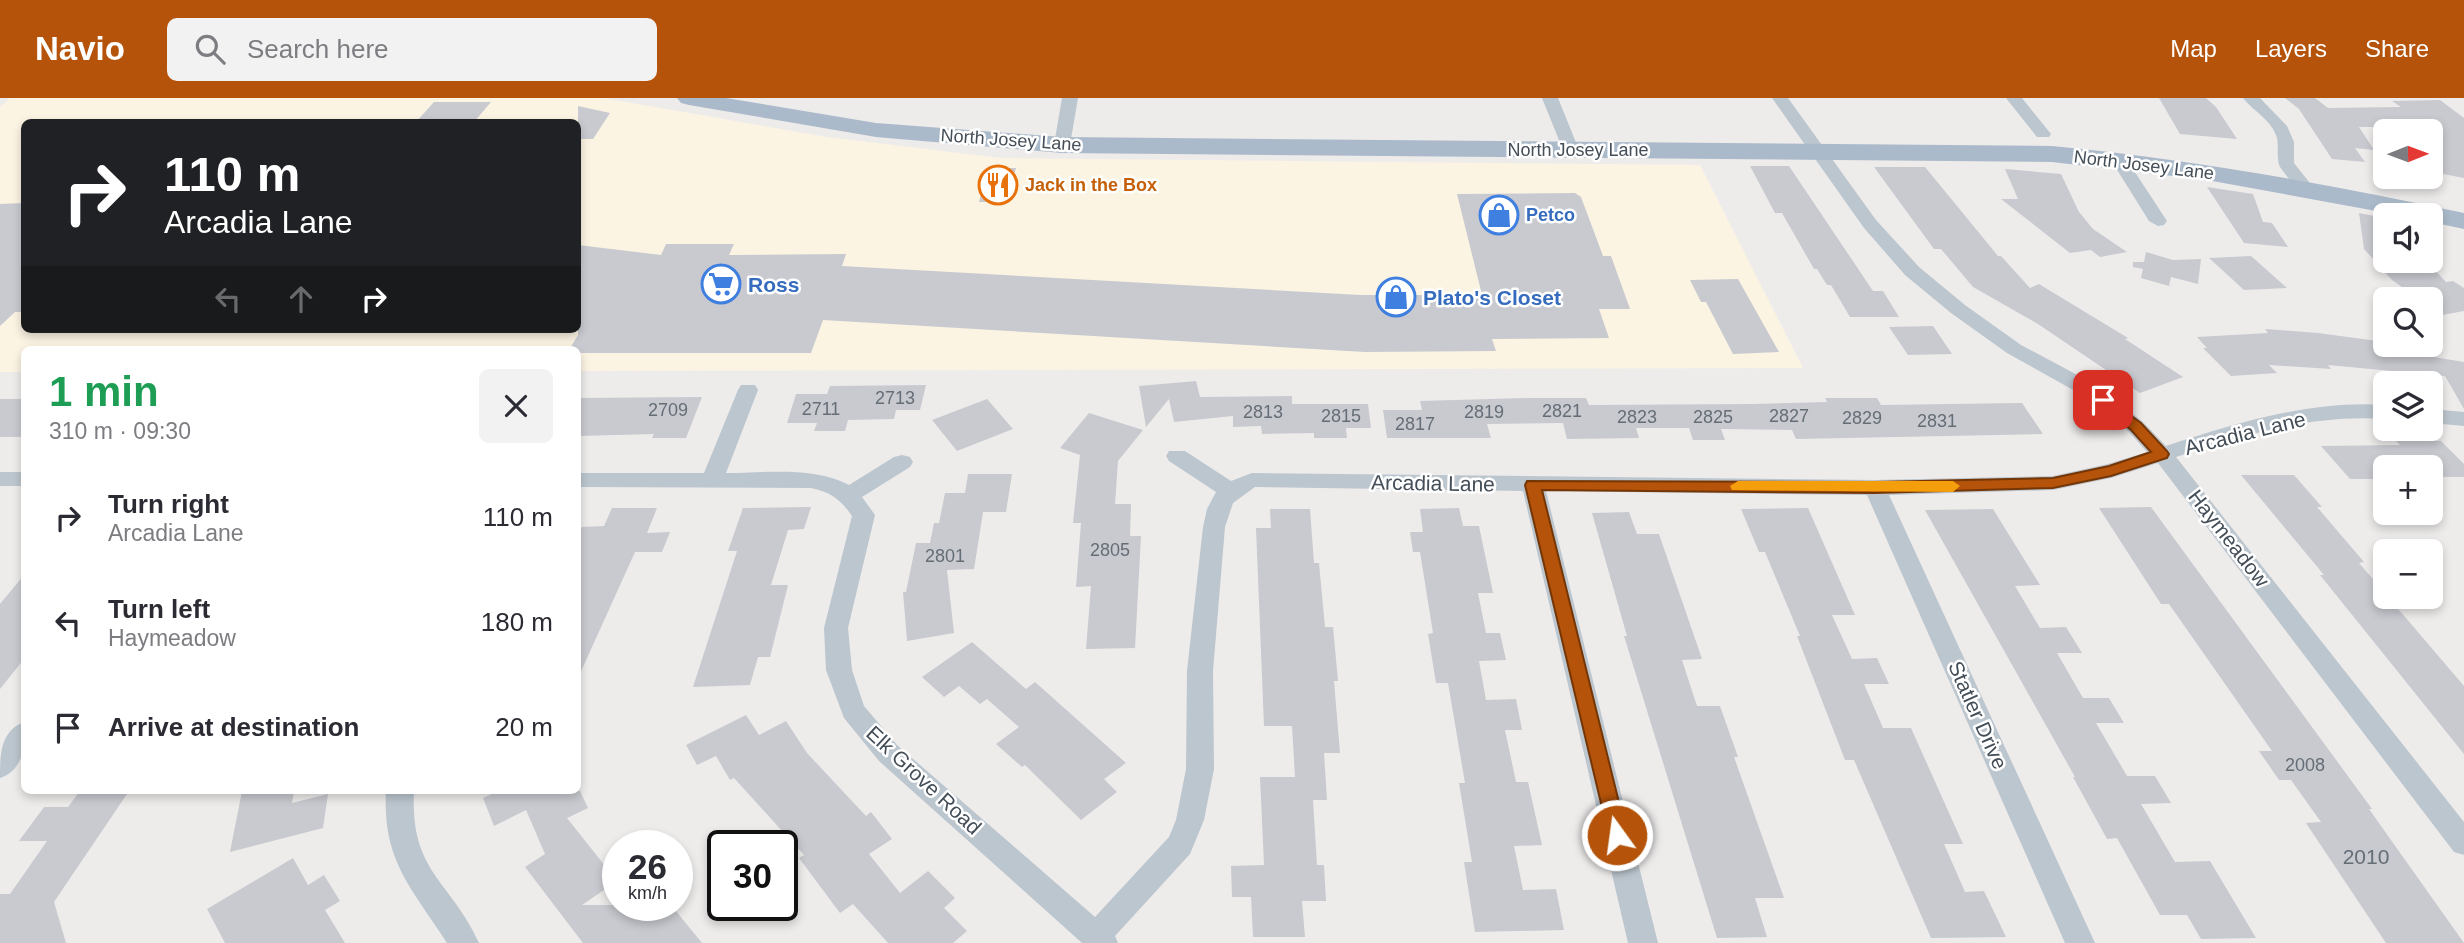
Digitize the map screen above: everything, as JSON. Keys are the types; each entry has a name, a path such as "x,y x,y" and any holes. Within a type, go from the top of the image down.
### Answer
{"main road":[{"name":"North Josey Lane","path":"689,98 877,130 1064,136 1567,139 1801,130 2043,134 2155,145 2286,163 2464,200"},
{"name":"North Josey Lane","path":"811,98 953,117 1064,136"},
{"name":"North Josey Lane","path":"1567,139 1821,152 2052,155 2119,160 2304,187 2464,221"}],"street":[{"path":"1064,136 1070,98"},
{"path":"1550,98 1567,139"},
{"name":"Haymeadow","path":"1780,98 1801,130 1821,152 1870,225 1912,271 1958,309 2014,349 2099,397 2136,427 2162,454 2464,843"},
{"path":"2014,98 2043,134"},
{"path":"2251,98 2276,119 2288,145 2286,163 2304,187"},
{"path":"2119,160 2158,221"},
{"path":"713,479 748,390"},
{"name":"Arcadia Lane","path":"1229,490 1252,480 1875,488 2053,483 2111,471 2241,429 2328,413 2373,412"},
{"path":"2443,417 2464,419"},
{"path":"1099,939 1180,845 1190,820 1200,769 1200,671 1214,527 1217,507 1229,490 1177,456"},
{"path":"581,480 811,481 830,484 849,495 902,462"},
{"path":"0,479 21,480"},
{"path":"1533,485 1643,943"},
{"name":"Statler Drive","path":"1875,488 2080,943"},
{"name":"Elk Grove Road","path":"849,495 864,515 836,628 836,646 839,670 853,711 888,752 1099,939"},
{"path":"0,767 21,737"},
{"path":"400,794 398,828 408,862 464,943"}],"shaded area":[{"path":"10,98 603,98 827,137 1001,158 1700,165 1803,368 581,371 581,346 21,346 21,372 0,372 0,107"}],"building":[{"path":"2159,98 2206,98 2216,107 2237,139 2180,134"},
{"path":"2285,98 2315,98 2328,108 2401,107 2392,101 2440,100 2464,118 2464,178 2443,174 2443,119 2373,119 2373,127 2359,127 2373,150 2355,148 2365,162 2332,159 2299,109"},
{"path":"434,102 491,102 477,119 419,119"},
{"path":"578,106 610,113 593,139 581,139 581,119 578,119"},
{"path":"1750,166 1789,166 1873,291 1883,291 1899,317 1850,317 1831,285 1827,285 1817,269 1814,269 1782,213 1775,213"},
{"path":"1874,167 1925,167 1998,256 2001,256 2030,288 2039,284 2128,338 2125,339 2183,377 2140,393 2038,324 1973,287 1941,249 1934,249"},
{"name":"Jack in the Box","path":"988,168 1016,168 1007,202 979,202"},
{"path":"2005,169 2061,174 2079,212 2093,229 2127,252 2100,257 2091,250 2070,253 2001,199 2018,199"},
{"path":"2207,187 2253,194 2263,222 2272,223 2288,247 2244,243"},
{"path":"1575,193 1581,197 1603,256 1611,256 1630,309 1599,309 1609,338 1492,339 1496,351 1365,352 823,320 811,353 581,353 581,346 571,346 578,333 581,333 581,245 661,255 666,244 734,244 729,255 846,254 842,266 1360,295 1482,295 1457,194"},
{"path":"21,203 21,312 15,312 0,326 0,204"},
{"path":"2359,213 2373,216 2373,259 2364,249"},
{"path":"2146,252 2173,260 2201,259 2198,284 2171,277 2169,286 2141,278 2143,269 2133,267 2133,262 2144,262"},
{"path":"2251,256 2287,288 2244,290 2209,258"},
{"path":"2386,273 2437,273 2446,282 2453,281 2464,288 2464,311 2443,315 2443,287 2402,287"},
{"path":"1738,279 1779,352 1733,354 1706,302 1701,302 1690,280"},
{"path":"1933,326 1952,354 1908,355 1889,327"},
{"path":"2265,329 2373,340 2373,357 2433,357 2464,362 2464,409 2443,376 2443,371 2269,365 2277,373 2231,376 2203,348 2207,348 2197,337 2268,333"},
{"path":"1196,381 1200,397 1292,396 1292,404 1368,404 1371,428 1346,428 1347,438 1314,438 1314,433 1262,434 1261,426 1233,427 1233,416 1174,422 1169,399 1146,427 1139,386"},
{"path":"926,385 920,410 896,410 894,419 848,420 845,431 814,431 817,423 787,423 796,394 827,394 830,386"},
{"path":"702,397 686,438 652,438 654,434 581,436 581,398"},
{"path":"1586,398 1589,405 1827,402 1825,398 1877,398 1881,405 2022,403 2043,434 1796,439 1792,430 1721,429 1725,440 1693,440 1689,428 1636,428 1639,438 1567,439 1563,423 1487,424 1491,438 1387,438 1383,410 1422,410 1420,401"},
{"path":"0,399 21,399 21,437 0,437"},
{"path":"987,399 1013,429 957,451 932,420"},
{"path":"1089,413 1143,430 1118,461 1115,504 1131,504 1130,536 1141,536 1135,648 1086,649 1091,586 1076,587 1081,523 1073,523 1080,455 1060,448"},
{"path":"2396,441 2441,441 2464,464 2464,477 2443,477 2443,455 2373,455 2373,479 2350,479 2321,446 2400,445"},
{"path":"968,474 1012,474 1006,512 983,512 974,569 947,570 954,633 907,641 903,592 906,592 916,543 930,543 934,523 939,523 945,493 965,493"},
{"path":"2241,475 2294,475 2322,507 2317,507 2364,562 2359,563 2373,579 2373,609 2398,609 2464,686 2464,754 2320,575 2324,575"},
{"path":"811,507 804,529 788,530 771,585 788,585 770,657 758,657 750,685 693,687 737,551 728,551 743,508"},
{"path":"2151,507 2372,809 2369,809 2464,943 2386,943 2306,823 2321,822 2291,780 2279,780 2259,751 2272,751 2169,604 2161,604 2099,508"},
{"path":"612,508 657,508 647,533 670,532 662,552 635,552 581,671 581,530 582,527 604,526"},
{"path":"1459,508 1463,526 1479,526 1493,593 1478,593 1486,633 1500,633 1506,660 1479,661 1486,700 1516,699 1522,730 1505,730 1516,782 1528,782 1542,845 1514,846 1523,890 1556,889 1564,930 1475,932 1464,862 1472,862 1459,783 1465,783 1448,683 1436,683 1428,634 1433,633 1420,552 1413,552 1410,532 1423,532 1420,509"},
{"path":"1808,508 1855,615 1832,615 1852,659 1877,658 1889,684 1864,684 1883,728 1911,728 1963,844 1944,844 1965,892 1984,891 2006,937 1931,938 1854,760 1845,760 1797,636 1800,636 1765,552 1759,552 1741,509"},
{"path":"1270,509 1310,509 1314,563 1319,563 1325,627 1333,627 1338,681 1334,681 1340,753 1324,753 1327,800 1313,800 1317,865 1324,865 1326,901 1302,901 1305,937 1253,937 1251,897 1232,897 1231,866 1264,865 1260,777 1295,777 1292,726 1264,726 1256,528 1271,528"},
{"path":"1993,509 2040,585 2015,586 2040,628 2066,627 2082,653 2057,653 2083,698 2109,698 2124,723 2096,723 2127,776 2155,776 2171,803 2141,804 2175,862 2210,861 2256,938 2201,939 2187,915 2160,915 2117,838 2107,839 1925,510"},
{"path":"1629,512 1637,534 1659,534 1702,659 1682,660 1697,706 1720,706 1738,757 1734,757 1784,898 1755,898 1767,937 1717,938 1624,636 1627,636 1592,513"},
{"path":"21,579 21,663 0,689 0,604"},
{"path":"972,642 1026,689 1035,682 1126,763 1104,779 1117,792 1081,820 1025,765 1022,767 996,744 1019,727 987,699 980,704 959,686 944,697 922,677"},
{"path":"746,715 759,735 786,721 807,753 866,816 871,812 892,839 869,854 900,893 928,871 955,898 944,908 967,931 953,943 888,943 853,904 840,913 799,858 804,855 798,848 798,830 781,830 734,778 730,780 716,756 697,765 686,745"},
{"path":"581,793 588,808 567,818 602,862 602,891 582,905 602,905 602,921 684,921 702,943 583,943 525,867 545,854 526,810 494,826 483,798 492,794"},
{"path":"78,794 127,794 54,902 66,943 0,943 0,894 10,894 47,841 19,841 44,807 68,807"},
{"path":"241,794 294,794 292,803 328,794 323,828 230,852"},
{"path":"293,858 308,885 324,875 340,901 325,910 345,943 225,943 207,909"}],"slow traffic":[{"path":"1738,486 1953,486"}],"place":[{"name":"Jack in the Box","path":"998,185"},
{"name":"Petco","path":"1499,215"},
{"name":"Ross","path":"721,284"},
{"name":"Plato's Closet","path":"1396,297"}],"route":[{"path":"1617,835 1533,485 1875,488 2000,486 2053,483 2111,471 2162,454 2136,427 2103,400"}]}
